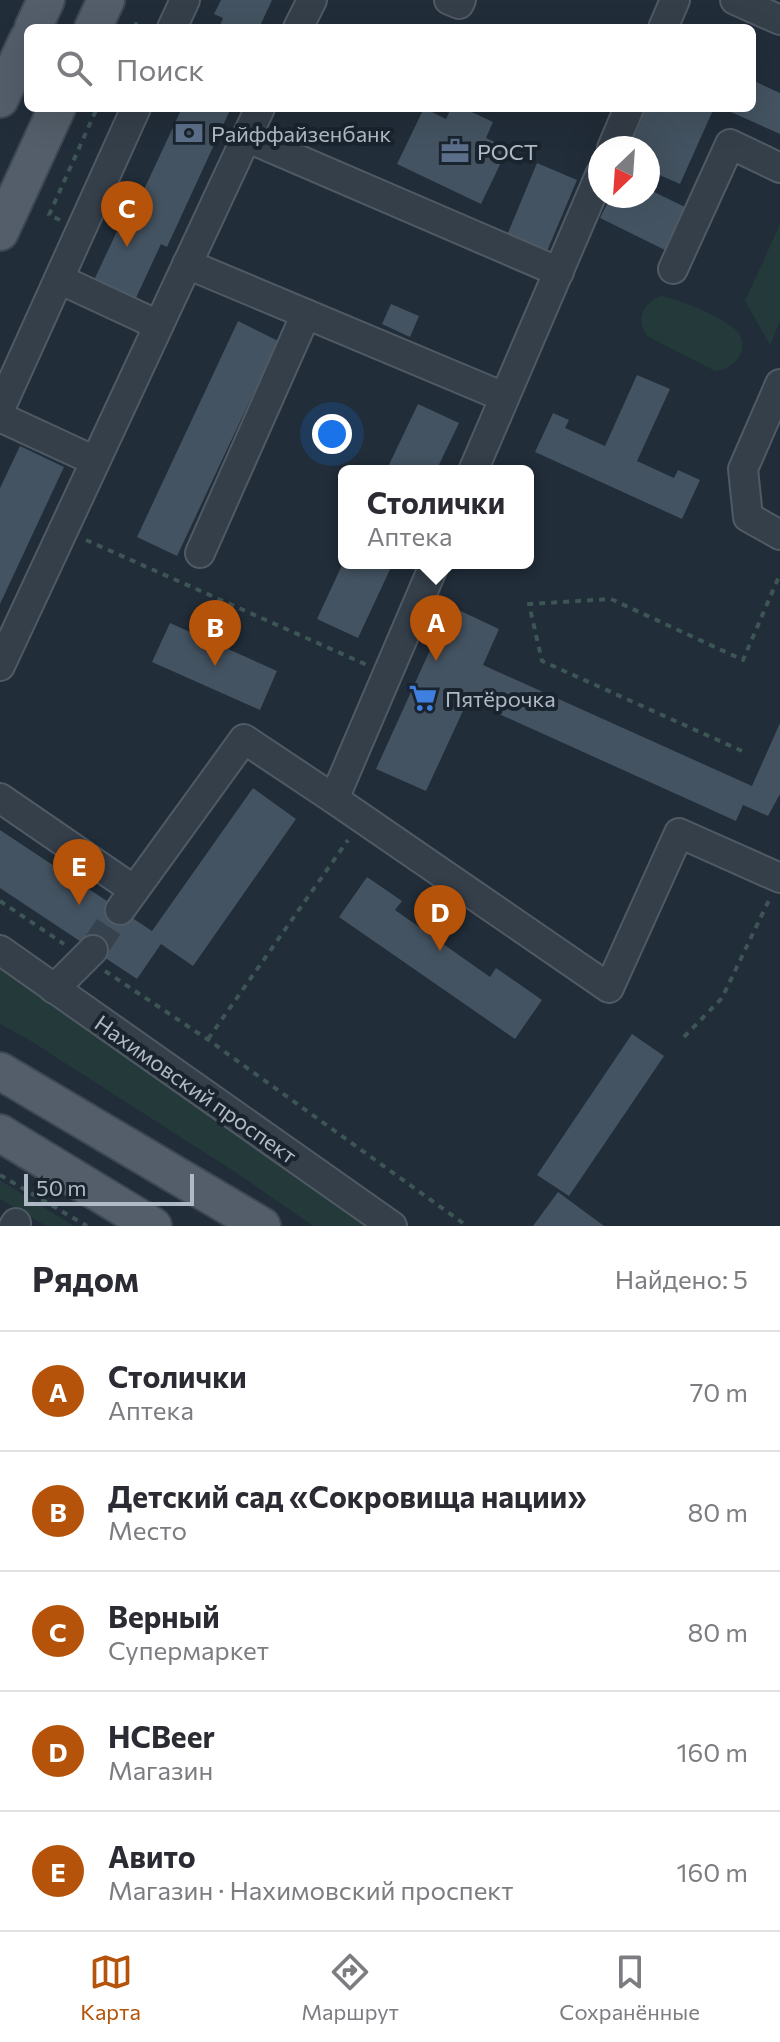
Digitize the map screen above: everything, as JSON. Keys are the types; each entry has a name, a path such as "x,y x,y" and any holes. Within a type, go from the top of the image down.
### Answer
{"main road":[{"path":"35,24 46,0"},
{"path":"95,24 106,0"},
{"path":"0,99 24,48"},
{"path":"0,232 55,112"},
{"path":"0,1071 262,1226"},
{"path":"0,1133 153,1226"}],"street":[{"path":"174,24 185,0"},
{"path":"300,24 312,0"},
{"path":"449,0 459,4 461,0"},
{"path":"665,24 675,0"},
{"path":"735,0 780,20"},
{"path":"0,409 134,112"},
{"path":"0,666 258,112"},
{"path":"617,136 627,112"},
{"path":"246,137 559,272"},
{"path":"673,269 730,144 780,168"},
{"path":"476,465 588,203"},
{"path":"187,264 504,397"},
{"path":"59,279 158,325"},
{"path":"200,553 306,314"},
{"path":"780,384 743,469 748,517 780,535"},
{"path":"0,417 95,461"},
{"path":"334,799 432,569"},
{"path":"0,798 127,900 244,739 609,988 679,833 779,878"},
{"name":"Нахимовский проспект","path":"0,950 392,1226"},
{"path":"54,989 89,954"}],"path":[{"path":"49,215 95,112"},
{"path":"113,208 131,217"},
{"path":"63,530 387,674"},
{"path":"742,751 542,661 529,604 611,599 743,660 780,574"},
{"path":"207,1039 364,819"},
{"path":"684,1037 722,998 779,878"},
{"path":"0,901 89,954 467,1226"},
{"path":"0,1175 87,1226"}],"green space":[{"path":"780,224 780,322 770,345 745,301"},
{"path":"660,296 700,309 736,330 743,344 735,362 715,371 647,336 642,324 643,313 649,303"},
{"path":"0,969 369,1226 313,1226 238,1174 0,1024"},
{"path":"0,1180 74,1226 46,1226 0,1199"}],"building":[{"path":"221,0 272,0 261,24 221,24 223,18 214,14"},
{"path":"756,82 780,93 780,134 731,112 756,112"},
{"path":"180,112 229,112 167,247 161,244 135,300 94,280 120,225 126,228"},
{"path":"422,112 432,112 446,119 449,112 472,112 493,122 486,138 508,148 481,204 397,164"},
{"path":"641,112 712,112 680,184 660,175 660,136 630,136"},
{"path":"537,163 577,180 545,256 505,240"},
{"path":"660,195 691,210 669,252 600,218 605,208 660,208"},
{"path":"391,304 419,316 410,337 382,324"},
{"path":"238,321 278,341 177,556 137,537"},
{"path":"637,375 670,389 637,461 674,478 678,470 700,480 682,519 535,452 553,413 569,420 565,428 605,446"},
{"path":"418,404 459,423 439,465 389,465"},
{"path":"20,446 64,467 0,604 0,488"},
{"path":"340,569 390,569 358,638 317,619"},
{"path":"450,606 499,629 483,665 752,786 780,723 780,794 768,816 743,805 736,821 468,700 426,791 376,769"},
{"path":"170,623 277,671 260,710 152,662"},
{"path":"253,788 296,819 193,966 161,944 137,979 0,888 0,830 152,931"},
{"path":"367,877 402,901 395,910 490,977 496,968 542,1000 515,1039 339,917"},
{"path":"632,1034 664,1056 569,1196 537,1175"},
{"path":"558,1192 604,1226 533,1226"}],"tunnel":[{"path":"93,950 120,910"}],"place":[{"name":"Райффайзенбанк","path":"189,133"},
{"name":"РОСТ","path":"455,151"},
{"name":"Верный","path":"127,247"},
{"name":"Столички","path":"436,661"},
{"name":"Детский сад «Сокровища нации»","path":"215,666"},
{"name":"Пятёрочка","path":"423,698"},
{"name":"Авито","path":"79,905"},
{"name":"HCBeer","path":"440,951"}]}
